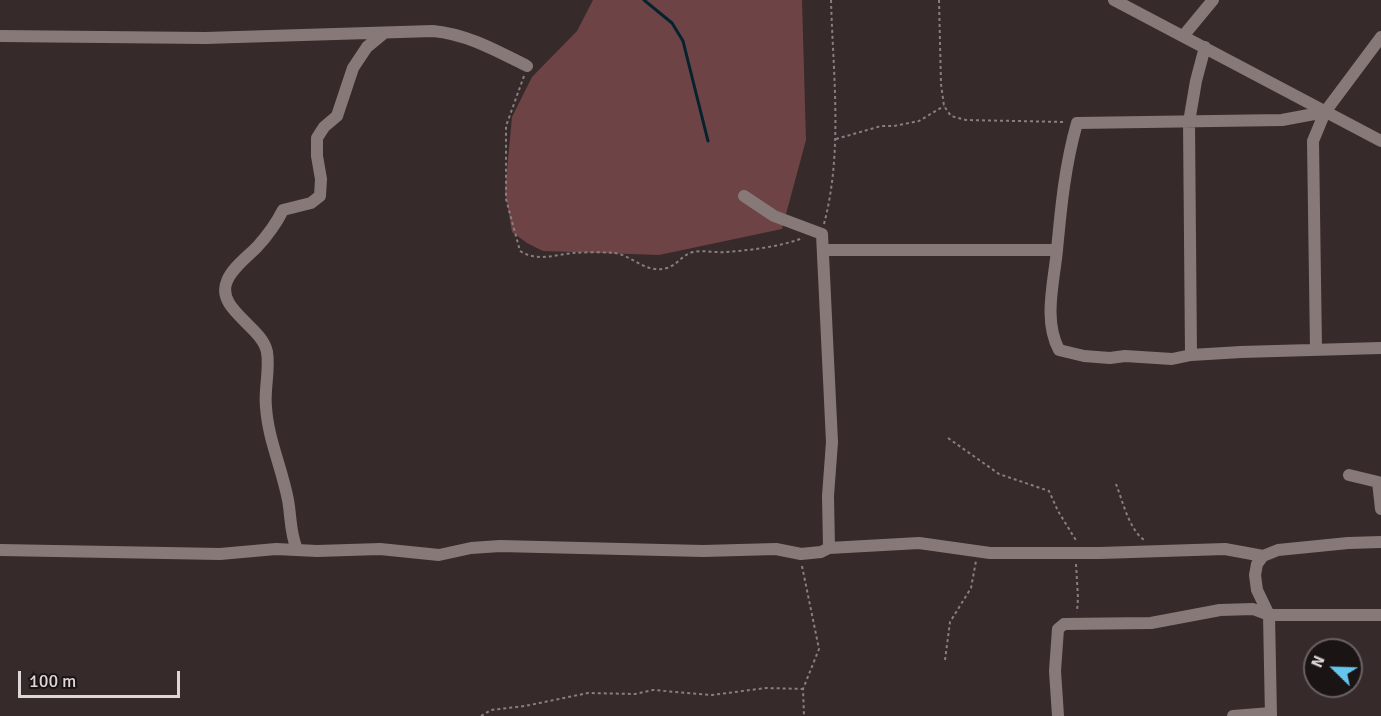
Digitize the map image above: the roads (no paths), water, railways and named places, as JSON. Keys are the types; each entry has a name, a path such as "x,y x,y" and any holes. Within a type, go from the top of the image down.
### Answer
{"street":[{"path":"1114,0 1381,141"},
{"path":"1184,35 1213,0"},
{"path":"297,549 293,539 288,499 271,444 266,403 268,366 265,343 229,305 226,282 274,228 283,210 311,203 320,195 321,179 317,138 324,127 337,116 353,68 367,47 384,33"},
{"path":"0,36 194,39 446,33 479,43 527,66"},
{"path":"1316,349 1313,141 1325,112 1381,37"},
{"path":"1191,355 1189,122 1205,47"},
{"path":"1325,112 1282,120 1077,123 1068,152 1059,208 1051,299 1053,339 1059,350 1084,356 1110,358 1125,356 1172,360 1191,355 1381,348"},
{"path":"744,196 774,216 822,234 832,442 828,496 829,548"},
{"path":"823,250 1057,250"},
{"path":"1349,475 1378,482 1381,509"},
{"path":"1233,716 1271,714 1269,615 1257,590 1255,575 1257,564 1263,556 1278,550 1381,542"},
{"path":"0,550 220,554 297,549 317,551 380,549 439,555 471,548 500,546 702,551 776,549 801,554 821,552 829,548 919,543 978,552 1080,553 1225,549 1263,556"},
{"path":"1058,716 1055,671 1058,629 1064,624 1151,623 1220,610 1253,609 1269,615 1381,615"}],"waterway":[{"path":"644,0 672,23 683,41 708,141"}]}
